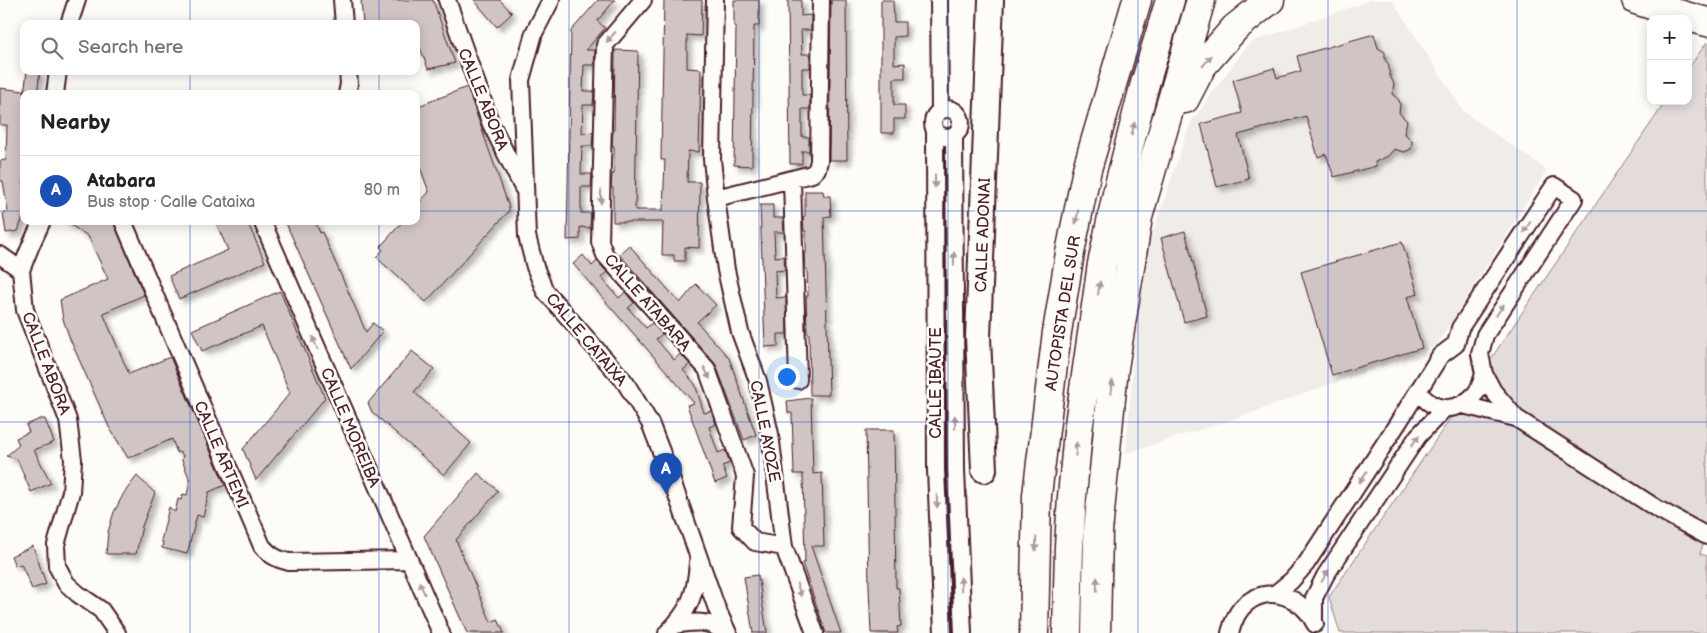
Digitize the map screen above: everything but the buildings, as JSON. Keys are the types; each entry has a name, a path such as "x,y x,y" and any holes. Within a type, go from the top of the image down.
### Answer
{"highway":[{"path":"1087,169 1087,116 1119,0"},
{"name":"AUTOPISTA DEL SUR","path":"1034,633 1037,495 1057,332 1087,169 1137,0"},
{"name":"AUTOPISTA DEL SUR","path":"1067,633 1069,546 1078,431 1102,264 1134,124 1170,0"},
{"path":"1096,633 1098,532 1113,378 1138,217 1201,0"},
{"path":"1138,217 1174,122 1202,66 1235,28 1270,0"},
{"path":"1636,0 1707,22"}],"street":[{"path":"70,20 76,0"},
{"path":"342,0 344,20"},
{"name":"CALLE ABORA","path":"447,0 491,124 526,195"},
{"name":"CALLE CATAIXA","path":"551,0 534,33 521,80 527,236 535,267 546,291 625,382 650,422 717,609 728,633"},
{"name":"CALLE ATABARA","path":"643,0 605,45 600,242 605,255 707,369 746,476 741,527 755,542 784,547"},
{"name":"CALLE AYOZE","path":"715,0 712,159 726,270 740,332 758,380 770,434 784,547 815,633"},
{"path":"716,198 792,180 812,174 817,169 819,161 821,0"},
{"path":"939,0 940,111"},
{"name":"CALLE ADONAI","path":"984,470 978,337 991,0"},
{"path":"56,90 57,75"},
{"path":"348,75 348,90"},
{"path":"949,110 955,112 959,117 960,125 954,135 942,137 935,132 932,124 940,111 949,110"},
{"name":"CALLE IBAUTE","path":"935,132 934,384 943,633"},
{"name":"CALLE IBAUTE","path":"954,135 956,469 963,633"},
{"path":"792,180 798,380"},
{"path":"1456,344 1460,328 1554,186 1574,199 1485,335 1480,354 1484,374 1493,391 1516,418 1656,508 1707,536"},
{"name":"CALLE ABORA","path":"40,225 21,270 25,310 68,420 73,460 72,492 56,545 57,566 66,583 100,610 117,633"},
{"name":"CALLE ARTEMI","path":"125,225 262,546 277,559 289,562 409,560"},
{"name":"CALLE MOREIBA","path":"264,225 441,633"},
{"path":"0,255 21,270"},
{"path":"1275,594 1306,564 1440,356 1456,344 1471,344 1480,354"},
{"path":"1463,405 1477,391 1484,374"},
{"path":"934,384 955,384"},
{"path":"1418,391 1423,399 1432,405 1445,408 1463,405 1516,418"},
{"path":"1316,628 1314,598 1325,576 1418,436 1445,408"},
{"path":"936,470 956,469"},
{"path":"671,629 688,608 697,582 698,554"},
{"path":"1230,633 1233,620 1247,603 1255,598 1275,594 1297,601 1307,610 1316,628"},
{"path":"671,629 693,621 719,628 723,633"}],"shaded area":[{"path":"1371,0 1392,0 1464,112 1547,170 1436,346 1240,417 1126,453 1141,268 1190,124 1249,43"},
{"path":"1707,42 1707,533 1700,554 1707,556 1707,633 1340,633 1329,597 1663,105 1692,105 1692,63"}],"place":[{"name":"Atabara","path":"666,494"}]}
